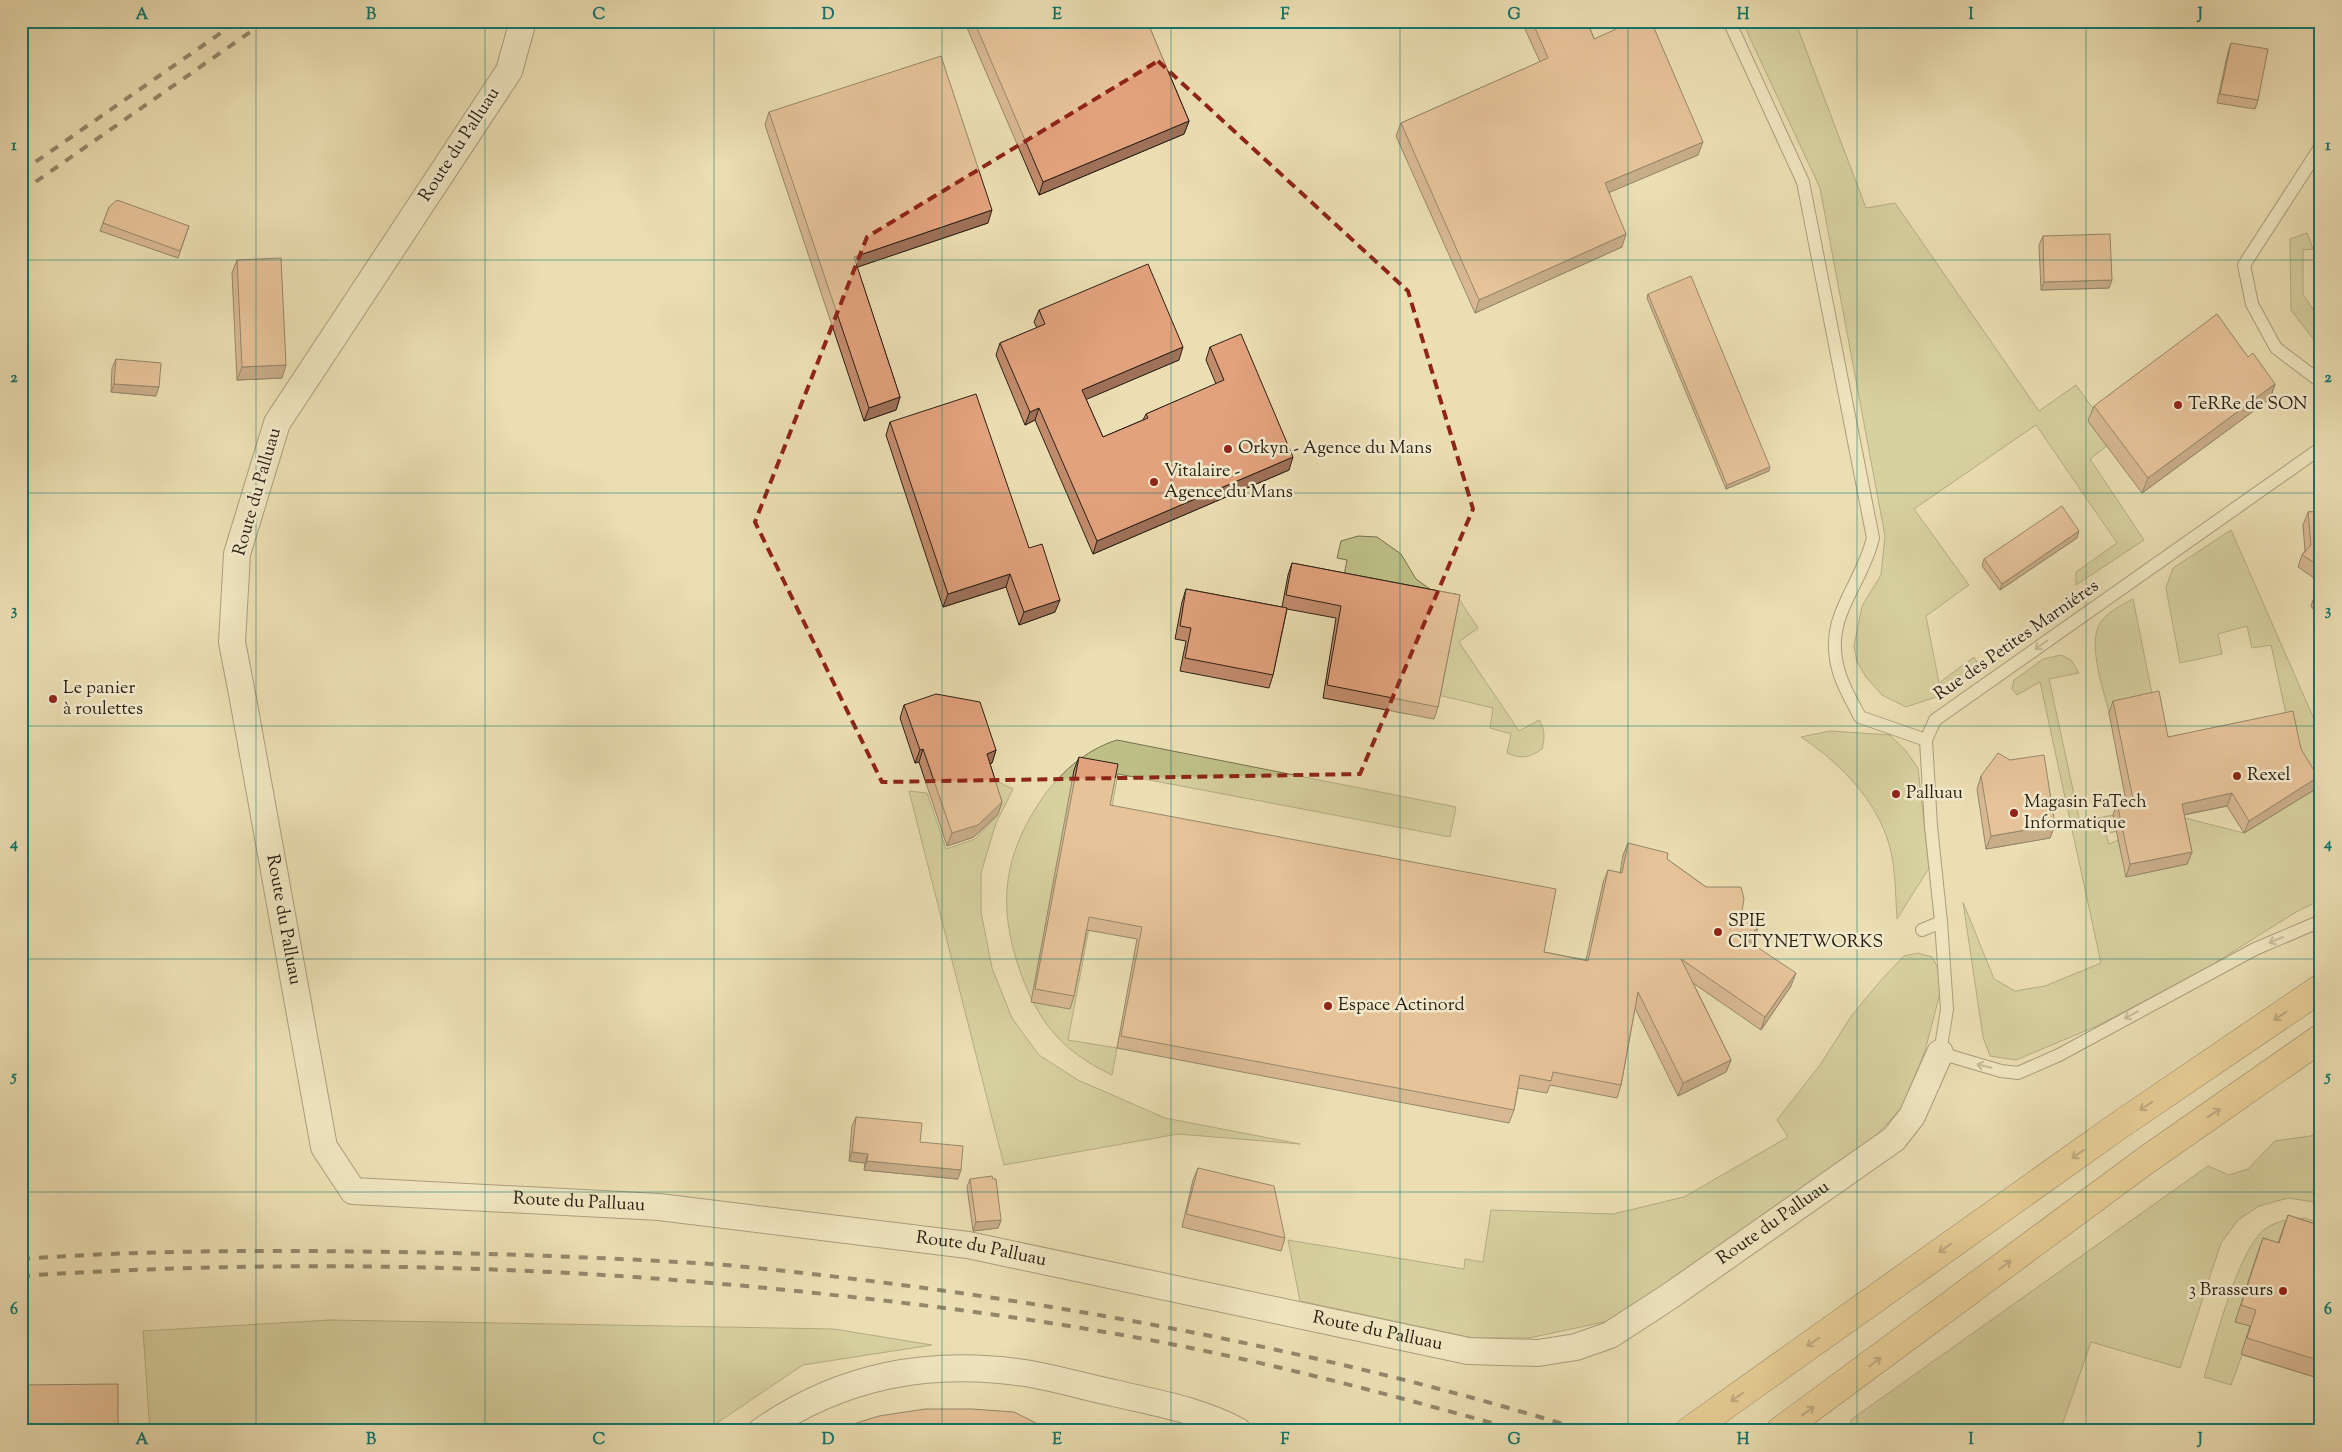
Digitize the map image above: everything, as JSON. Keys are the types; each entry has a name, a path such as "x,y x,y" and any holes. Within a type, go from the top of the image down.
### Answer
{"highway":[{"path":"1689,1431 2118,1126 2321,988"},
{"path":"1780,1431 2145,1161 2321,1038"}],"street":[{"name":"Route du Palluau","path":"523,21 509,71 277,423 237,554 232,642 324,1147 353,1191 659,1207 968,1245 1468,1351 1538,1353 1576,1346 1610,1335 1670,1296 1894,1139 1912,1116 1940,1053"},
{"path":"761,1431 813,1399 862,1382 922,1369 946,1368 982,1368 1027,1374 1195,1412 1238,1431"}],"lane":[{"path":"1729,21 1803,182 1873,538 1868,559 1837,618 1834,647 1839,673 1860,717 1926,740 1931,826 1941,922 1947,1009 1940,1053 2001,1071 2018,1073 2059,1055 2255,949 2321,921"},
{"path":"2321,146 2244,265 2252,304 2276,348 2321,382"},
{"name":"Rue des Petites Marniéres","path":"1926,740 1935,720 2321,448"},
{"path":"1922,930 1941,922"}],"highlighted area":[{"path":"1158,61 1408,291 1473,509 1360,774 882,782 755,522 867,237"}],"green space":[{"path":"1742,21 1795,21 1866,208 1895,203 2039,411 2076,385 2097,414 2088,421 2107,446 2090,459 2144,540 2076,585 2076,572 2117,543 2036,425 1914,509 1969,585 1926,616 1939,683 1974,657 1980,667 1942,695 1906,707 1882,695 1866,677 1857,662 1854,646 1862,606 1881,575 1885,536 1820,188"},
{"path":"2307,233 2313,249 2303,250 2303,294 2321,322 2321,349 2291,310 2290,239"},
{"path":"2231,530 2321,735 2321,900 2296,912 2207,968 2097,1026 2016,1060 1990,1056 1983,1037 1963,902 1994,979 2015,991 2045,986 2101,963 2040,682 2017,695 2012,689 2014,680 2043,659 2061,655 2071,660 2079,673 2049,679 2080,822 2113,815 2117,831 2106,834 2109,844 2177,816 2244,833 2288,723 2271,645 2252,648 2247,626 2218,634 2222,654 2180,663 2166,588 2173,568"},
{"path":"1358,536 1377,537 1401,554 1416,579 1445,600 1455,593 1478,628 1459,642 1519,731 1539,720 1544,734 1542,749 1525,757 1507,753 1511,734 1490,728 1493,708 1438,695 1342,586 1347,560 1337,558 1341,541"},
{"path":"2133,599 2154,704 2109,713 2098,669 2095,645 2096,634 2101,621 2105,617"},
{"path":"1830,731 1890,735 1906,751 1918,768 1929,868 1897,919 1892,855 1879,820 1871,805 1851,779 1801,737"},
{"path":"1117,740 1456,807 1450,837 1118,774 1068,1040 1117,1048 1112,1075 1078,1056 1065,1045 1043,1019 1026,987 1019,968 1008,924 1007,903 1011,863 1018,843 1027,823 1046,792 1073,764 1105,744"},
{"path":"992,779 1013,789 996,823 981,873 981,912 992,968 1012,1018 1039,1055 1078,1080 1165,1118 1300,1144 1178,1134 1004,1165 909,791 927,793 946,849 975,839 998,815 987,780"},
{"path":"1918,953 1932,957 1938,968 1940,993 1925,1051 1902,1107 1864,1149 1783,1208 1609,1321 1529,1338 1473,1338 1300,1301 1288,1240 1464,1269 1465,1259 1483,1262 1491,1210 1613,1214 1684,1197 1788,1137 1777,1120 1820,1065 1852,1015 1882,979 1904,956"},
{"path":"2321,1130 2321,1203 2288,1198 2259,1206 2238,1220 2221,1243 2180,1368 2091,1342 2060,1431 1847,1431 1852,1419 2208,1166 2229,1175 2248,1169 2275,1141 2311,1136"},
{"name":"3 Brasseurs","path":"2305,1218 2321,1224 2321,1379 2242,1355 2231,1385 2204,1377 2229,1296 2247,1253 2257,1237 2268,1227 2277,1223 2290,1219"},
{"path":"330,1320 834,1329 932,1345 803,1365 705,1431 150,1431 143,1331"}],"building":[{"path":"974,21 1147,21 1189,121 1043,182"},
{"path":"1532,21 1587,21 1594,39 1634,21 1651,21 1703,142 1605,183 1626,234 1479,300 1401,123 1548,58"},
{"path":"2231,43 2268,49 2258,100 2220,94"},
{"path":"941,56 992,210 854,257 900,397 869,408 769,112"},
{"path":"117,200 189,226 180,251 103,223 109,207"},
{"path":"2110,234 2112,280 2044,282 2043,236"},
{"path":"281,258 286,365 242,367 237,260"},
{"path":"1148,264 1183,347 1082,390 1103,437 1148,418 1146,414 1224,380 1210,347 1241,334 1293,457 1097,541 1039,408 1030,412 1000,343 1045,324 1039,310"},
{"path":"1691,276 1770,467 1727,485 1648,294"},
{"name":"TeRRe de SON","path":"2217,314 2248,357 2253,353 2275,384 2148,478 2094,406"},
{"path":"116,359 161,363 159,387 114,384"},
{"path":"976,394 1029,548 1042,544 1060,600 1024,612 1010,574 948,594 890,422"},
{"path":"2062,506 2079,531 2002,584 1984,559"},
{"path":"2321,511 2321,567 2302,555 2311,545 2308,512"},
{"path":"1292,563 1460,595 1438,707 1327,685 1341,606 1286,595"},
{"path":"1186,589 1287,608 1273,675 1185,658 1191,628 1180,626"},
{"path":"2321,593 2321,602 2315,594"},
{"path":"2159,691 2168,737 2293,711 2301,749 2318,777 2249,821 2232,793 2182,804 2192,852 2130,864 2117,803 2133,799 2113,701"},
{"path":"936,694 980,702 996,750 987,754 1002,802 978,825 952,833 923,749 920,750 904,705"},
{"name":"Magasin FaTech Informatique","path":"1998,753 2010,760 2044,755 2055,825 1991,836 1981,776"},
{"name":"Espace Actinord","path":"1079,757 1118,764 1110,805 1556,889 1544,952 1588,961 1608,870 1622,873 1628,843 1668,853 1667,859 1706,887 1741,887 1744,899 1742,911 1760,923 1748,941 1796,973 1765,1017 1681,959 1731,1060 1683,1083 1638,992 1621,1085 1553,1072 1551,1081 1520,1075 1514,1110 1121,1036 1142,927 1089,917 1074,996 1035,989"},
{"path":"856,1117 922,1123 920,1142 963,1146 961,1170 867,1161 868,1154 852,1152"},
{"path":"1198,1168 1274,1186 1285,1238 1186,1214"},
{"path":"992,1176 993,1179 996,1179 1001,1220 976,1222 970,1179"},
{"name":"3 Brasseurs","path":"2288,1215 2321,1226 2321,1361 2247,1338 2256,1310 2241,1305 2263,1238 2279,1243"},
{"path":"118,1384 118,1431 21,1431 21,1385"},
{"path":"925,1409 972,1409 1014,1412 1049,1431 831,1431 879,1416"}],"railway":[{"path":"21,172 238,21"},
{"path":"21,192 266,21"},
{"path":"21,1259 208,1251 301,1251 580,1257 736,1266 951,1292 1165,1327 1378,1373 1586,1431"},
{"path":"21,1276 227,1267 432,1268 638,1277 842,1296 1012,1317 1181,1346 1310,1375 1521,1431"}],"place":[{"name":"TeRRe de SON","path":"2178,405"},
{"name":"Orkyn - Agence du Mans","path":"1228,449"},
{"name":"Vitalaire - Agence du Mans","path":"1154,482"},
{"name":"Le panier à roulettes","path":"53,699"},
{"name":"Rexel","path":"2237,776"},
{"name":"Palluau","path":"1896,794"},
{"name":"Magasin FaTech Informatique","path":"2014,813"},
{"name":"SPIE CITYNETWORKS","path":"1718,932"},
{"name":"Espace Actinord","path":"1328,1006"},
{"name":"3 Brasseurs","path":"2283,1291"}]}
